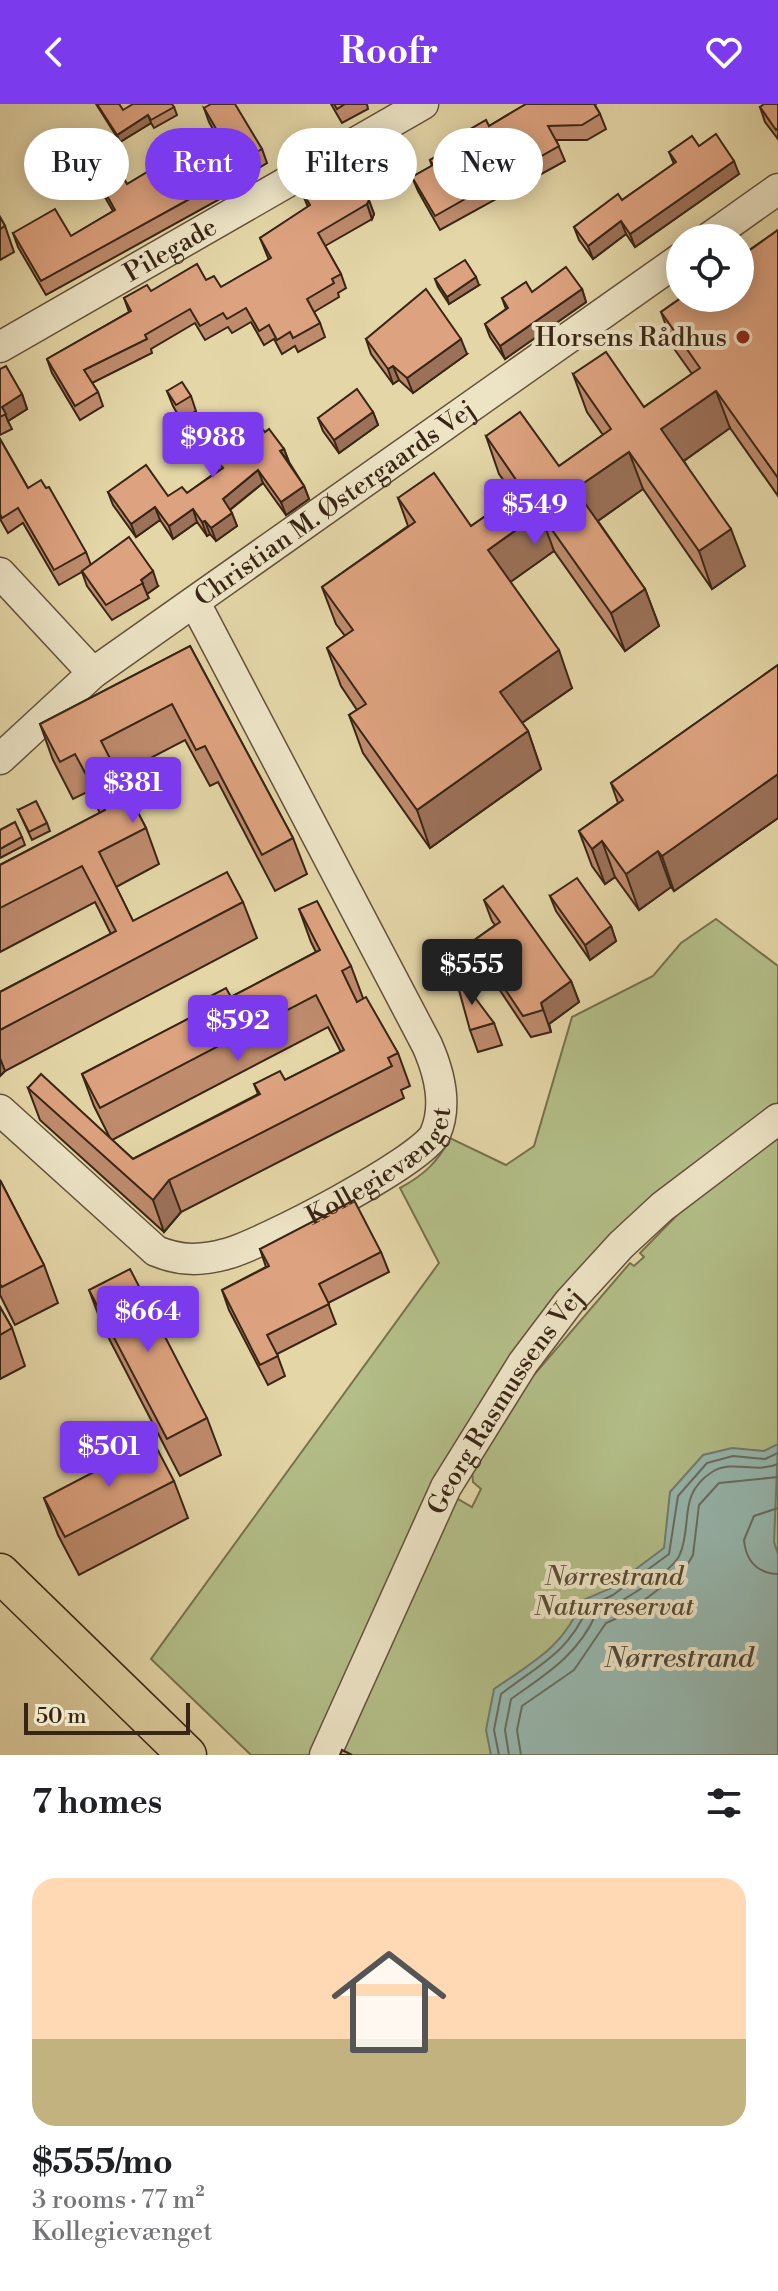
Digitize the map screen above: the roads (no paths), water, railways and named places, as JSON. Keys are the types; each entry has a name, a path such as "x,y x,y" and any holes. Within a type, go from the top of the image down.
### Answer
{"main road":[{"path":"0,1573 187,1755"}],"street":[{"name":"Pilegade","path":"0,347 423,104"},
{"path":"729,224 778,189"},
{"name":"Christian M. Østergaards Vej","path":"0,759 93,673 666,269"},
{"path":"0,573 93,673"},
{"name":"Kollegievænget","path":"0,1110 156,1251 178,1260 229,1254 387,1176 419,1154 435,1134 442,1095 439,1073 427,1045 195,603"},
{"name":"Georg Rasmussens Vej","path":"325,1755 446,1487 523,1363 569,1302 621,1245 662,1207 778,1119"}],"water":[{"name":"Nørrestrand","path":"778,1444 774,1542 778,1554 778,1755 491,1755 486,1730 494,1689 557,1642 567,1630 581,1601 609,1589 664,1548 670,1492 703,1455 732,1448 764,1451"}],"place":[{"name":"Horsens Rådhus","path":"743,337"}],"park label":[{"name":"Nørrestrand Naturreservat","path":"614,1591"}]}
